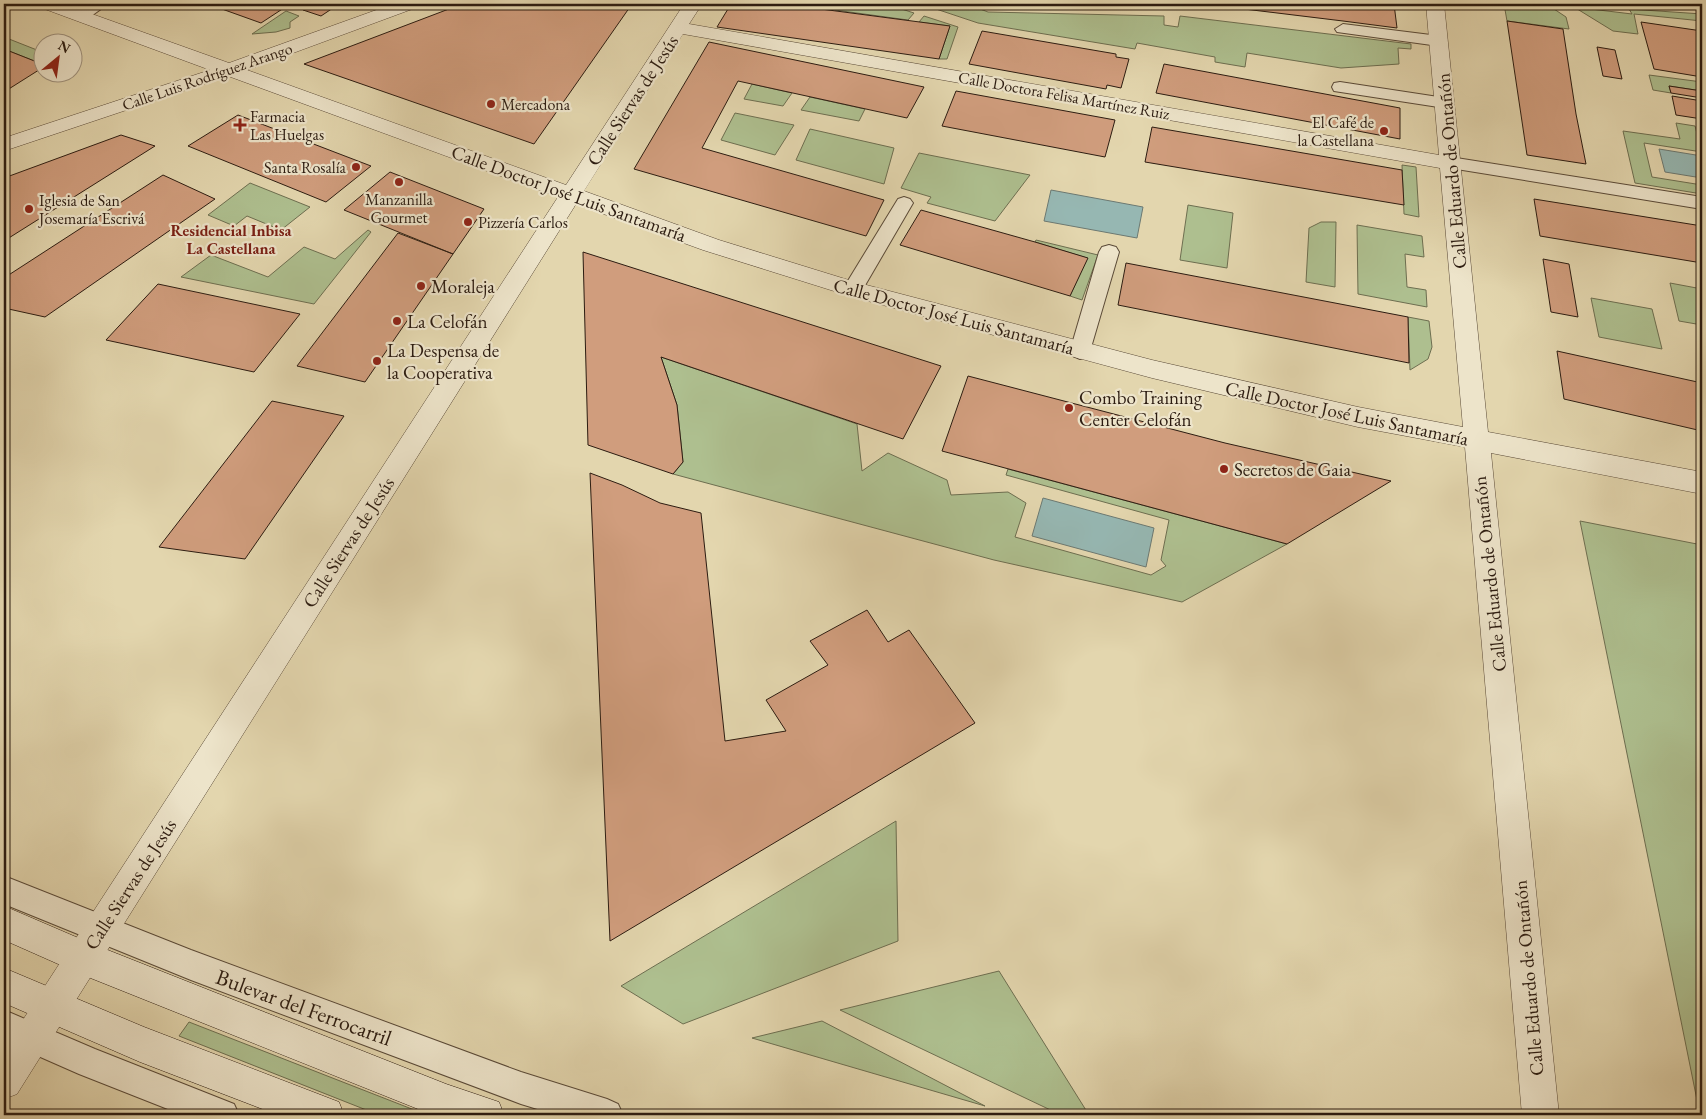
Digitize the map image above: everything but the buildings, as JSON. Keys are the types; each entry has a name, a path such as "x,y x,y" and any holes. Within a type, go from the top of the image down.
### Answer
{"street":[{"name":"Calle Doctor José Luis Santamaría","path":"48,4 711,245 853,289 1080,351 1348,415 1702,483"},
{"name":"Calle Luis Rodríguez Arango","path":"4,145 228,69 409,4"},
{"name":"Calle Siervas de Jesús","path":"4,1081 18,1031 52,1006 693,4"},
{"name":"Calle Eduardo de Ontañón","path":"1435,4 1541,1115"},
{"name":"Calle Doctora Felisa Martínez Ruiz","path":"678,28 1450,163"},
{"name":"Bulevar del Ferrocarril","path":"4,923 83,958 437,1099 486,1115"},
{"path":"4,985 140,1044 326,1115"}],"lane":[{"path":"81,16 100,4"},
{"path":"1343,28 1439,41"},
{"path":"1340,87 1445,104"},
{"path":"1450,163 1702,202"},
{"path":"853,289 904,203"},
{"path":"1080,351 1108,252"},
{"name":"Bulevar del Ferrocarril","path":"4,890 191,966 521,1088 607,1115"},
{"path":"18,1031 223,1115"}],"green space":[{"path":"842,4 886,4 914,13 908,20 835,10"},
{"path":"921,4 967,4 988,12 1164,16 1164,25 1178,27 1180,16 1411,44 1411,49 1398,48 1399,64 1341,68 1247,53 1245,67 1215,62 1215,57 1137,43 1135,49 978,23"},
{"path":"1504,4 1548,5 1566,17 1569,29 1507,21"},
{"path":"1574,7 1632,14 1629,9 1702,14 1702,21 1634,14 1638,34 1613,31"},
{"path":"286,11 299,16 290,22 290,28 276,32 252,34"},
{"path":"924,16 958,27 947,59 939,59 950,26 919,22"},
{"path":"4,37 32,48 32,60 4,49"},
{"path":"1649,75 1702,82 1702,91 1669,86 1671,93 1653,90"},
{"path":"752,84 792,93 783,106 744,99"},
{"path":"810,97 865,109 859,121 801,110"},
{"path":"735,113 794,125 775,155 721,140"},
{"path":"1676,123 1695,126 1702,152 1644,143 1652,177 1702,185 1702,194 1635,183 1623,131 1680,139"},
{"path":"810,129 894,148 884,184 796,160"},
{"path":"919,153 1030,175 995,221 927,203 931,197 901,188"},
{"path":"1402,165 1416,167 1419,217 1404,214"},
{"path":"250,183 310,207 281,230 247,216 234,226 208,215"},
{"path":"1188,205 1233,213 1227,268 1180,260"},
{"path":"1321,222 1336,222 1335,287 1306,282 1309,228"},
{"path":"1357,225 1422,236 1424,257 1405,254 1407,287 1426,290 1427,307 1358,294"},
{"path":"368,230 371,232 314,304 181,277 211,255 268,277 304,247 335,259"},
{"path":"1036,240 1098,255 1082,300 1070,296 1087,258 1035,242"},
{"path":"1670,283 1702,289 1702,325 1679,321"},
{"path":"1591,298 1652,309 1662,349 1599,337"},
{"path":"1408,317 1429,321 1432,347 1428,359 1410,370"},
{"path":"661,357 857,424 862,471 888,453 947,480 951,495 1008,492 1026,503 1015,537 1151,575 1166,566 1161,560 1169,520 1006,475 1008,469 1287,544 1182,602 994,560 673,474 683,462 677,405"},
{"path":"1580,521 1702,545 1702,1115 1700,1115"},
{"path":"896,821 898,941 683,1024 621,986"},
{"path":"999,971 1089,1115 1061,1115 840,1010"},
{"path":"822,1021 985,1106 752,1038"},
{"path":"189,1022 429,1115 379,1115 179,1036"}],"water":[{"path":"1659,149 1702,156 1702,178 1665,172"},
{"path":"1051,190 1143,207 1137,238 1044,221"},
{"path":"1043,498 1154,528 1146,567 1032,536"}],"place":[{"name":"Mercadona","path":"491,104"},
{"name":"Farmacia Las Huelgas","path":"240,125"},
{"name":"El Café de la Castellana","path":"1384,131"},
{"name":"Santa Rosalía","path":"356,167"},
{"name":"Manzanilla Gourmet","path":"399,182"},
{"name":"Iglesia de San Josemaría Escrivá","path":"29,209"},
{"name":"Pizzería Carlos","path":"468,222"},
{"name":"Moraleja","path":"421,286"},
{"name":"La Celofán","path":"397,321"},
{"name":"La Despensa de la Cooperativa","path":"377,361"},
{"name":"Combo Training Center Celofán","path":"1069,408"},
{"name":"Secretos de Gaia","path":"1224,469"}],"district":[{"name":"Residencial Inbisa La Castellana","path":"231,239"}]}
